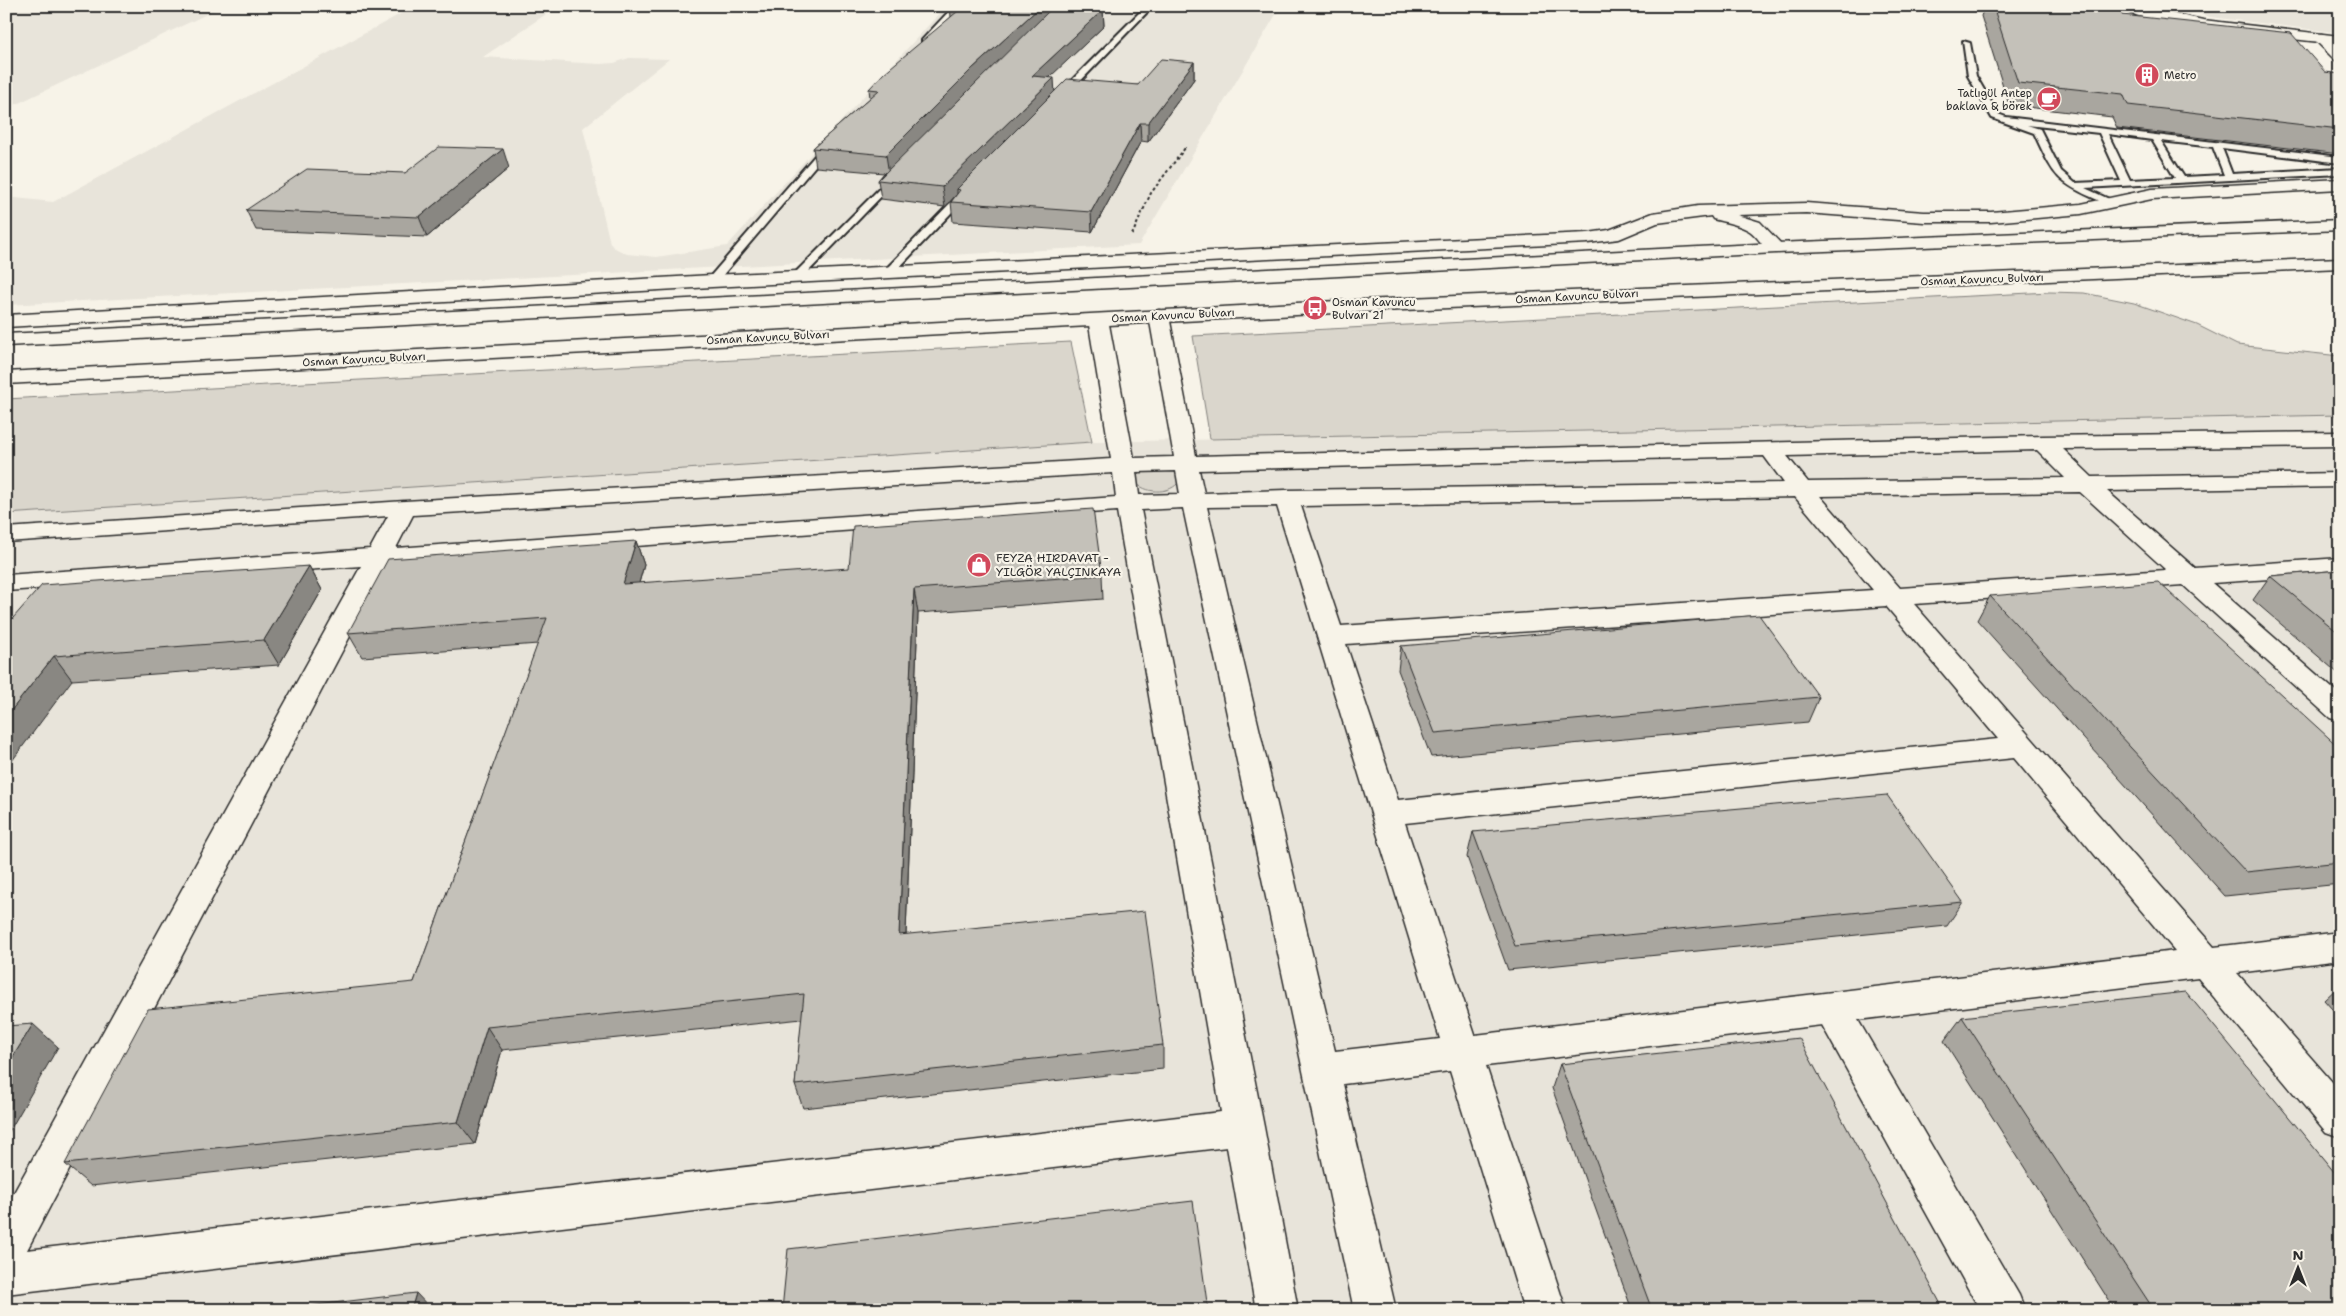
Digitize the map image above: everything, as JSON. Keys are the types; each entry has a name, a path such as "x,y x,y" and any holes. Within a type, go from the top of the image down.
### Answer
{"main road":[{"path":"2123,6 2148,14 2196,23 2340,40"},
{"path":"2148,14 2164,6"},
{"path":"2321,38 2340,57"},
{"path":"6,321 798,276 1601,237 1622,232 1653,218 1698,211 1772,207 1958,217 2022,215 2115,204 2152,194 2340,184"},
{"path":"2081,209 2340,200"},
{"path":"1754,226 1760,214 1772,207"},
{"path":"1698,211 1728,217 1754,226 1776,248"},
{"path":"6,340 1776,248 2316,226 2340,227"},
{"name":"Osman Kavuncu Bulvarı","path":"6,378 1098,319 2340,263"},
{"path":"2194,271 2340,280"},
{"path":"235,328 252,307"},
{"path":"1159,316 1193,500 1320,1070 1376,1310"},
{"path":"1098,319 1124,465 1128,503 1245,1128 1277,1310"},
{"path":"6,535 405,508 1187,462 2043,442 2340,439"},
{"path":"2043,442 2085,484 2340,711"},
{"path":"1770,449 1801,489 2340,1119"},
{"path":"6,583 1128,503 1193,500 2340,480"},
{"path":"1286,497 1545,1310"},
{"path":"6,1248 405,508"},
{"path":"1330,636 2340,566"},
{"path":"1387,813 2022,747"},
{"path":"1320,1070 2340,946"},
{"path":"1831,1007 2004,1310"},
{"path":"6,1273 1245,1128"}],"lane":[{"path":"918,49 958,6"},
{"path":"1059,98 1150,6"},
{"path":"1966,43 1972,76 1995,116 2040,133 2057,172 2073,186 2115,204"},
{"path":"2001,119 2216,145 2280,163 2340,171"},
{"path":"2102,132 2127,183"},
{"path":"2155,138 2181,180"},
{"path":"712,281 832,142"},
{"path":"2216,145 2230,177"},
{"path":"2073,186 2230,177 2280,163 2340,160"},
{"path":"798,276 898,174"},
{"path":"890,272 976,182"}],"path":[{"path":"1126,260 1135,229 1152,193 1186,147"}],"shaded area":[{"path":"6,6 224,6 6,109"},
{"path":"415,6 558,6 483,57 600,64 614,63 629,58 669,59 583,128 610,243 613,247 627,254 657,257 727,246 946,6 1281,6 1139,245 6,305 6,197 53,202"},
{"path":"2184,6 2340,6 2340,33 2211,17 2192,12"},
{"path":"2050,292 2084,293 2134,303 2197,325 2237,345 2340,356 2340,415 1210,439 1193,336"},
{"path":"1071,342 1092,442 6,514 6,399"},
{"path":"2340,415 2340,1310 6,1310 6,514 1092,442"},
{"path":"1143,469 1174,470 1178,473 1180,481 1165,490 1147,490 1137,484 1136,476"}],"building":[{"path":"964,6 1041,6 973,68 886,155 813,148 879,90 869,89 884,73"},
{"path":"1054,6 1080,6 1103,10 1032,76 1054,78 942,187 878,180"},
{"name":"Metro","path":"1993,6 2117,6 2122,15 2291,33 2325,72 2340,74 2340,129 2128,105 2123,94 2018,83"},
{"path":"1161,59 1194,62 1148,123 1140,123 1091,212 951,202 960,190 957,189 1067,79 1138,85"},
{"path":"439,147 503,149 419,217 246,210 307,169 405,173"},
{"path":"1093,509 1102,575 914,589 899,935 1145,911 1163,1045 795,1085 804,994 487,1027 458,1122 65,1164 148,1009 414,982 547,618 348,633 388,559 636,541 623,584 849,568 853,526"},
{"path":"309,566 264,640 54,656 6,717 6,626 42,585"},
{"path":"2340,570 2340,634 2270,576"},
{"path":"2158,582 2340,748 2340,862 2246,872 1990,596"},
{"path":"1759,615 1819,697 1435,733 1401,646"},
{"path":"1887,795 1963,902 1515,946 1473,832"},
{"path":"2186,992 2340,1179 2340,1310 2154,1310 1962,1017"},
{"path":"33,1024 6,1068 6,1026"},
{"path":"1799,1038 1944,1310 1652,1310 1560,1064"},
{"path":"1193,1201 1208,1310 782,1310 788,1249"},
{"path":"416,1293 411,1310 275,1310"}],"place":[{"name":"Metro","path":"2147,75"},
{"name":"Tatlıgül Antep baklava & börek","path":"2049,99"},
{"name":"Osman Kavuncu Bulvarı 21","path":"1315,308"},
{"name":"FEYZA HIRDAVAT - YILGÖR YALÇINKAYA","path":"979,565"}]}
